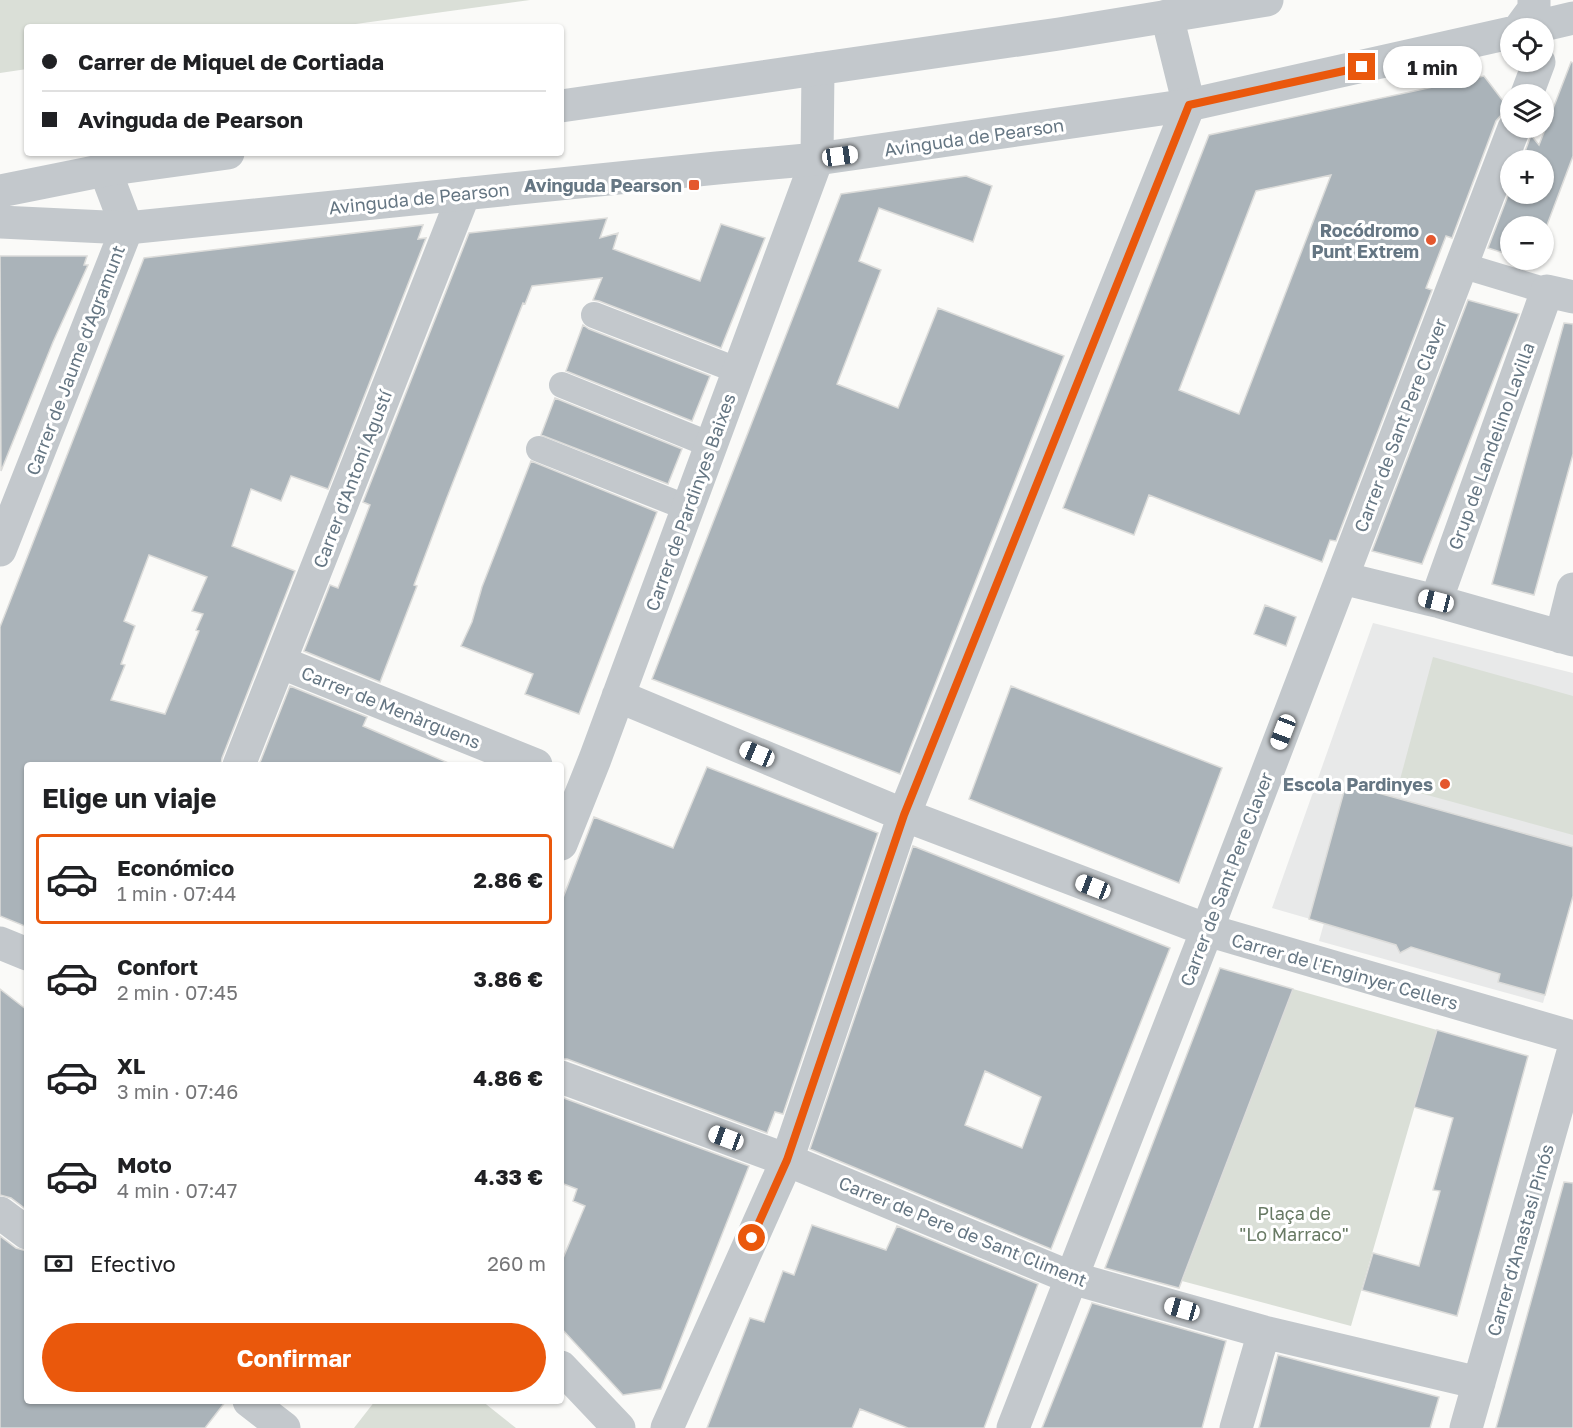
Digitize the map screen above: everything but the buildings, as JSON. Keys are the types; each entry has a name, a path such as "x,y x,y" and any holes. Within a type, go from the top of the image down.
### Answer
{"street":[{"path":"564,106 1267,0"},
{"path":"1527,18 1534,9 1547,18"},
{"path":"667,1428 787,1160 904,815 1189,105 1167,16"},
{"name":"Avinguda de Pearson","path":"0,222 127,228 817,159 1189,105 1500,35"},
{"name":"Carrer de Pardinyes Baixes","path":"564,828 573,780 618,696 817,159 818,69"},
{"name":"Carrer de Sant Pere Claver","path":"1013,1428 1207,930 1510,138"},
{"path":"0,191 105,170 206,156"},
{"name":"Carrer de Jaume d'Agramunt","path":"0,550 127,228 105,170"},
{"name":"Carrer d'Antoni Agustí","path":"240,762 464,194"},
{"name":"Grup de Landelino Lavilla","path":"1436,601 1560,294 1461,265"},
{"path":"594,315 739,371"},
{"path":"562,386 711,445"},
{"path":"539,449 688,508"},
{"path":"1342,578 1436,601 1567,639 1573,589"},
{"name":"Carrer de Menàrguens","path":"280,662 529,762"},
{"name":"Carrer de l'Enginyer Cellers","path":"618,696 904,815 1207,930 1573,1037"},
{"path":"0,943 24,953"},
{"name":"Carrer d'Anastasi Pinós","path":"1466,1428 1573,1052"},
{"name":"Carrer de Pere de Sant Climent","path":"564,1078 787,1160 1072,1278 1264,1332 1479,1383"},
{"path":"0,1213 24,1231"},
{"path":"1236,1428 1264,1332"},
{"path":"564,1370 619,1428"},
{"path":"253,1409 284,1428"}],"shaded area":[{"name":"Escola Pardinyes","path":"1373,623 1573,673 1573,896 1543,1003 1319,941 1324,923 1272,908"}],"green space":[{"path":"0,0 530,0 356,24 24,24 24,69 0,73"},
{"path":"1433,657 1573,696 1573,835 1398,787"},
{"name":"Plaça de \"Lo Marraco\"","path":"1293,989 1437,1030 1351,1326 1182,1281"},
{"path":"373,1404 486,1404 516,1428 354,1428"}],"place":[{"name":"Avinguda Pearson","path":"694,185"},
{"name":"Rocódromo Punt Extrem","path":"1431,240"},
{"name":"Escola Pardinyes","path":"1445,784"}],"route":[{"path":"752,1238 787,1160 904,815 1189,105 1362,67"}]}
